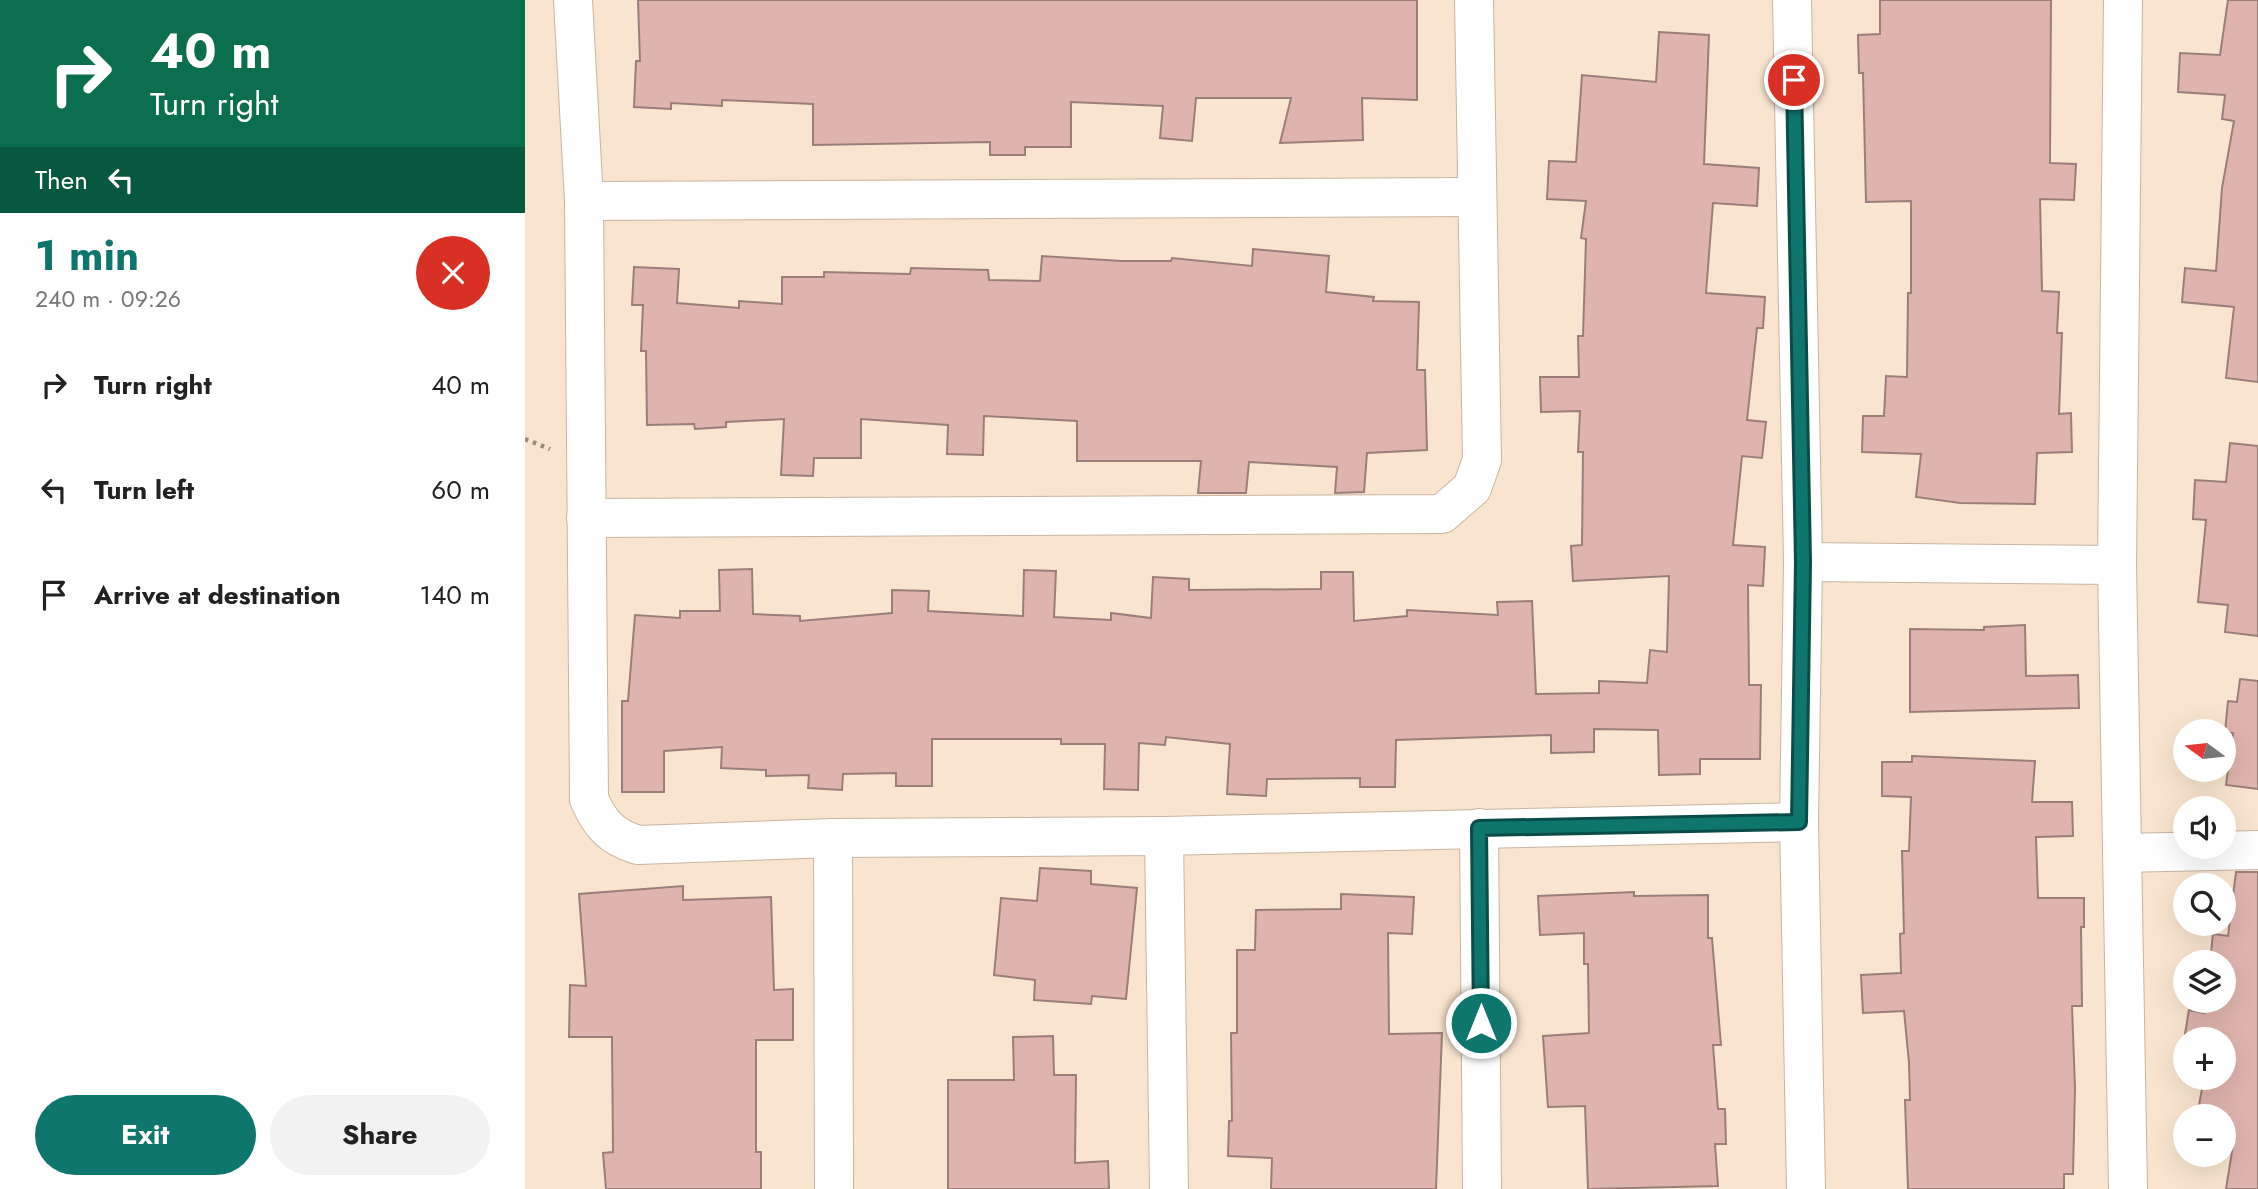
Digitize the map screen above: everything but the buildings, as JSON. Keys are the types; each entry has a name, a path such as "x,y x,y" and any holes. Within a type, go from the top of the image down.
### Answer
{"street":[{"path":"573,0 584,201 589,799 599,822 617,839 638,845 832,838 1164,836 1799,822"},
{"path":"586,518 1442,514 1472,488 1482,460 1475,197 1474,0"},
{"path":"1792,0 1803,562 1799,822 1806,1189"},
{"path":"2123,0 2117,565 2128,1189"},
{"path":"584,201 1475,197"},
{"path":"1803,562 2117,565"},
{"path":"1479,828 1482,1189"},
{"path":"1164,836 1169,1189"},
{"path":"832,838 834,1189"},
{"path":"2122,853 2258,850"}],"route":[{"path":"1481,1023 1479,828 1799,822 1803,562 1794,80"}]}
